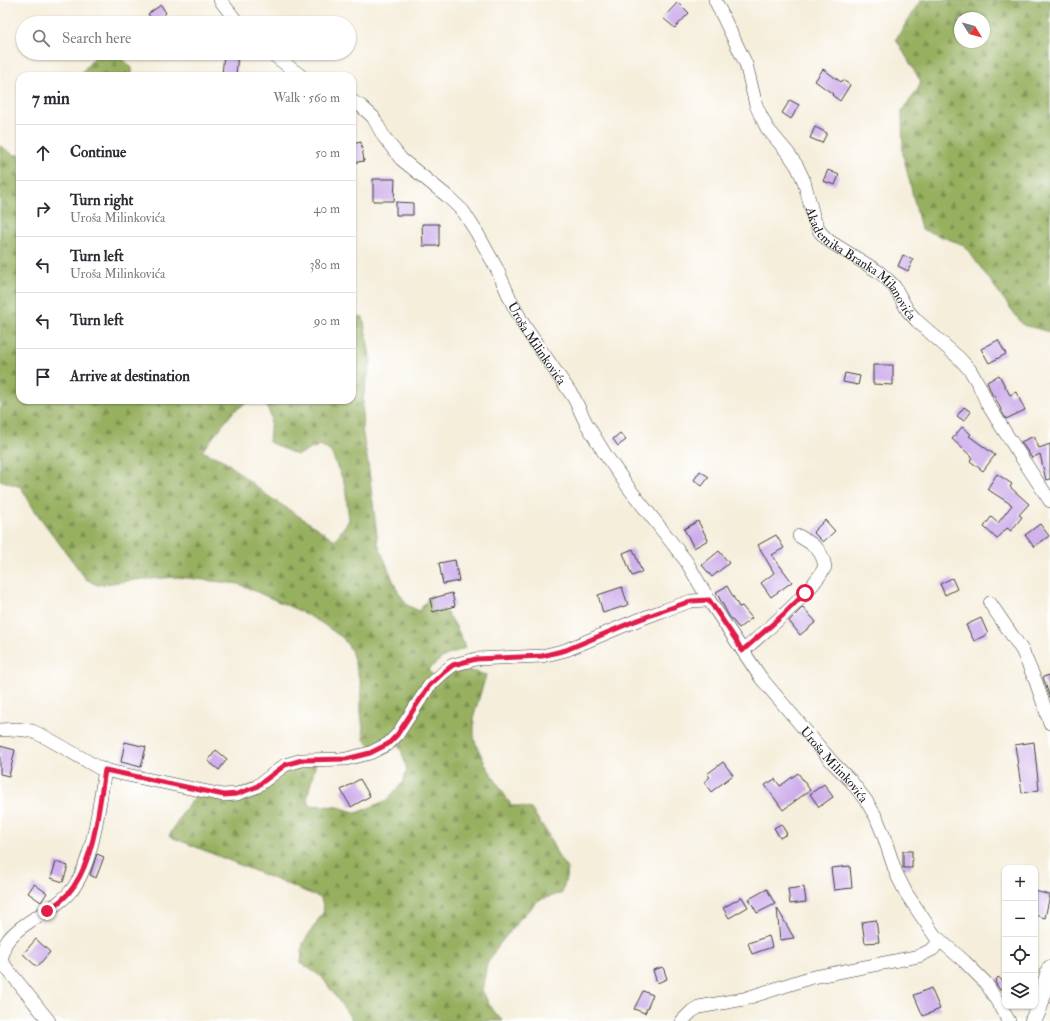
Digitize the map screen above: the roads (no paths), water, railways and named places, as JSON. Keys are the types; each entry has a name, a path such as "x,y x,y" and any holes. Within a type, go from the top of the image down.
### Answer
{"street":[{"path":"220,0 233,16"},
{"name":"Akademika Branka Milanovića","path":"715,0 746,64 756,105 760,114 767,128 797,166 804,181 814,219 820,232 829,241 879,272 887,279 894,286 908,310 917,321 970,370 1002,429 1050,500"},
{"path":"280,60 296,72"},
{"name":"Uroša Milinkovića","path":"356,103 373,117 384,137 401,159 447,196 463,211 478,233 525,327 574,398 586,423 605,454 631,491 686,561 709,600 761,678 851,781 867,802 883,834 896,873 906,893 935,936 964,961 986,983 1009,1021"},
{"path":"742,651 783,615 805,593 825,567 823,557 815,546 799,536"},
{"path":"0,730 16,729 32,731 105,770 224,795 237,794 256,787 285,765 302,760 346,759 370,753 388,744 397,735 429,686 453,665 476,659 542,656 566,650 662,611 691,601 709,600"},
{"path":"990,603 1022,650 1036,682 1050,723"},
{"path":"49,1021 1,961 6,944 16,932 65,898 74,886 85,863 95,830 105,770"},
{"path":"682,1021 692,1011 699,1007 744,999 810,978 919,956 933,949 940,940"},
{"path":"1033,1021 1038,1010 1050,969"}]}
